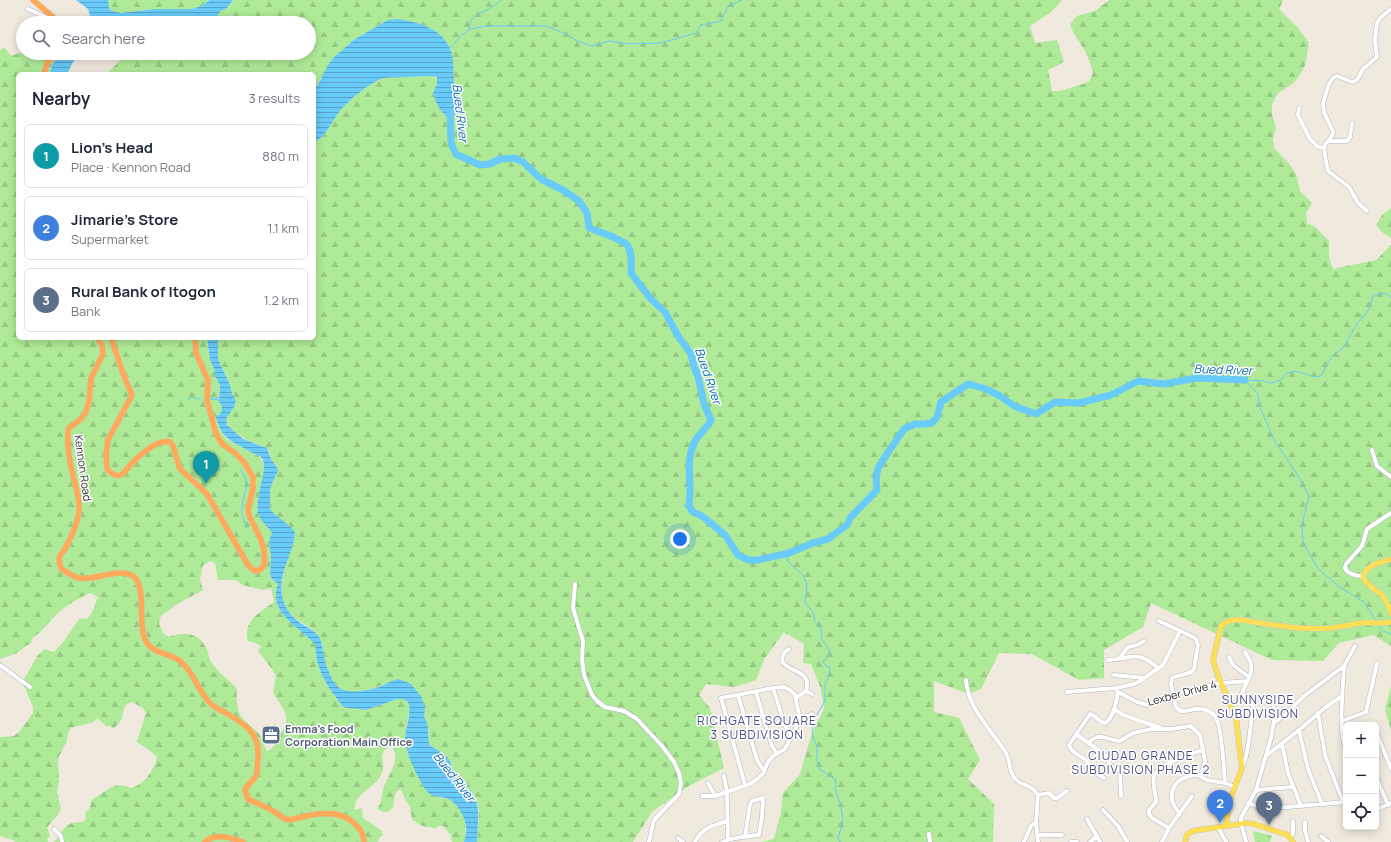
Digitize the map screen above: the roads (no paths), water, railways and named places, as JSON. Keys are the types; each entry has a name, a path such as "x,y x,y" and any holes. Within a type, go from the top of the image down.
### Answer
{"highway":[{"path":"33,0 52,16"},
{"path":"45,72 47,63 50,60"},
{"name":"Kennon Road","path":"98,340 102,345 104,354 91,378 88,407 81,419 69,428 68,432 71,470 79,501 79,513 74,530 60,556 59,562 61,568 80,578 122,573 130,574 135,578 139,588 142,628 144,637 148,644 154,650 171,656 181,662 189,670 211,704 245,726 256,739 259,750 257,769 256,775 245,790 248,799 270,809 285,819 290,820 321,814 334,814 342,816 352,821 360,830 364,842"},
{"path":"111,340 132,395 108,440 106,454 107,469 110,473 118,476 122,474 135,460 150,449 158,444 170,442 173,446 180,468 207,494 248,565 253,570 257,571 263,567 264,559 262,542 248,510 253,488 253,477 247,465 241,458 220,442 214,428 207,398 208,380 196,353 195,340"},
{"path":"205,842 210,838 220,836 242,842"}],"main road":[{"path":"1391,559 1375,564 1367,569 1363,577 1370,587 1382,595 1391,613"},
{"path":"1226,826 1229,802 1242,768 1236,718 1213,660 1221,626 1224,622 1242,620 1281,626 1329,628 1361,623 1391,622"},
{"path":"1185,842 1189,833 1243,823 1254,824 1288,835 1291,840"}],"street":[{"path":"28,9 43,16"},
{"path":"1367,211 1358,203 1349,187 1328,171 1324,148 1325,144 1334,132 1324,112 1323,103 1332,78 1337,76 1352,82 1357,80 1363,69 1376,59 1378,55 1375,40 1377,23 1380,18 1391,9"},
{"path":"1299,108 1298,115 1310,139 1318,147 1324,148"},
{"path":"1328,142 1347,141 1350,137 1352,123"},
{"path":"1372,450 1377,466 1391,477"},
{"path":"1363,577 1346,571 1346,564 1362,546 1367,529 1391,513"},
{"path":"575,584 573,608 583,641 582,659 584,675 592,695 605,707 624,711 637,719 662,746 674,762 679,773 681,783 679,794 654,820 649,842"},
{"path":"1159,621 1196,639 1198,645 1196,662 1192,672 1176,676 1171,681 1176,707 1181,711 1203,709 1211,712 1216,717 1220,734 1225,783"},
{"path":"1067,692 1117,690 1134,684 1166,661 1180,631"},
{"path":"1119,659 1128,647 1137,646 1144,642"},
{"path":"1274,723 1304,696 1344,666 1355,646"},
{"path":"789,649 783,656 783,663 788,668 804,675 807,682 806,691 796,698"},
{"path":"1242,768 1246,757 1253,707 1252,701 1242,693 1248,679 1251,666 1245,652"},
{"path":"1108,660 1135,656 1147,659 1158,668"},
{"path":"1229,657 1233,665 1248,679"},
{"path":"1342,721 1366,712 1377,663"},
{"path":"0,665 30,687"},
{"path":"1343,728 1342,696 1344,666"},
{"path":"1114,675 1144,678"},
{"name":"Lexber Drive 4","path":"1117,690 1137,702 1148,705 1174,694 1221,683 1248,679"},
{"path":"966,680 969,696 975,709 1007,754 1013,776 1016,780 1031,787 1037,792 1036,822 1038,842"},
{"path":"702,796 715,796 754,782 760,777 772,756 786,749 800,720 796,698 786,687 782,686 721,698 745,785"},
{"path":"773,688 784,723 792,736"},
{"path":"1104,778 1094,772 1090,762 1070,749 1069,745 1090,714 1100,722 1105,723 1110,718 1114,709 1117,690"},
{"path":"806,691 812,694"},
{"path":"756,692 772,746 777,754"},
{"path":"738,695 757,760 764,771"},
{"path":"1266,756 1318,713 1342,696"},
{"path":"1246,842 1243,823 1245,816 1243,813 1256,790 1266,756 1275,714 1272,699"},
{"path":"1114,709 1123,715 1164,729"},
{"path":"1318,713 1325,755 1343,800"},
{"path":"800,720 812,714"},
{"path":"1088,742 1099,736 1120,742 1135,732 1191,726 1200,735 1203,750 1205,762 1201,776"},
{"path":"1299,730 1308,769 1322,804"},
{"path":"1076,734 1104,754 1111,766 1120,771 1121,796"},
{"path":"1379,739 1391,769"},
{"path":"1282,744 1292,787 1301,806"},
{"path":"1169,828 1152,818 1149,814 1149,810 1156,802 1153,783 1154,776 1164,765 1203,750"},
{"path":"1180,814 1172,802 1173,788 1180,780 1189,775 1198,775 1213,782 1225,783 1235,787"},
{"path":"724,776 727,792 728,840"},
{"path":"708,783 715,796"},
{"path":"1379,783 1390,804 1379,808"},
{"path":"1256,790 1292,787"},
{"path":"1038,795 1049,793 1054,798 1057,798 1067,791"},
{"path":"1162,842 1169,828 1192,796"},
{"path":"722,842 757,835 760,833 764,798 752,801 750,804 745,837"},
{"path":"1248,803 1264,809 1343,802"},
{"path":"1103,810 1118,826 1127,842"},
{"path":"1087,819 1100,842"},
{"path":"695,842 705,829 727,821"},
{"path":"1291,840 1293,834 1293,821"},
{"path":"1024,842 1031,826 1036,822"},
{"path":"1304,822 1308,842"},
{"path":"1218,827 1226,842"},
{"path":"54,829 61,836 62,842"},
{"path":"1029,832 1037,834 1062,834"},
{"path":"929,834 930,842"},
{"path":"1090,842 1096,836"},
{"path":"1321,836 1328,842"},
{"path":"678,838 683,842"},
{"path":"1071,842 1077,842"}],"water":[{"path":"76,0 108,0 109,8 112,11 121,13 154,9 192,9 201,6 210,0 233,0 227,8 221,11 217,16 90,16 88,9"},
{"path":"397,19 421,24 436,32 447,43 453,58 454,85 457,106 456,113 452,121 442,112 434,97 433,93 437,84 437,77 383,78 365,88 348,102 339,112 325,133 316,142 316,87 328,65 334,57 355,39 388,20"},
{"path":"55,60 75,60 68,72 50,72 52,65"},
{"path":"207,340 218,340 218,359 236,401 226,419 227,425 243,439 267,448 278,471 270,488 270,509 291,527 295,533 281,587 283,600 286,607 295,619 313,631 320,638 327,668 332,679 339,688 347,691 361,691 379,687 399,679 411,684 421,696 425,708 424,716 428,726 429,744 447,757 450,761 458,787 469,789 476,801 478,807 477,842 464,842 466,827 464,818 459,809 449,799 430,794 416,772 407,750 405,738 409,711 408,702 403,699 397,699 366,710 343,707 329,688 321,673 317,661 315,644 293,625 281,611 277,603 276,594 278,584 270,575 271,557 269,540 272,533 260,519 257,507 263,477 264,463 261,457 239,446 225,436 221,431 216,417 221,413 222,406 219,402 220,385 215,376 215,371 210,360"}],"waterway":[{"path":"469,30 469,25 475,16 501,0"},
{"path":"449,49 470,29 486,26 546,26 566,34 577,41 592,46 609,41 629,44 660,43 696,33 701,25 721,21 728,6 742,0"},
{"name":"Bued River","path":"450,113 451,141 456,154 480,165 490,164 500,159 514,158 523,162 541,179 563,190 579,201 587,213 589,228 615,238 627,245 631,255 631,273 651,299 665,312 678,336 691,354 698,376 704,404 711,420 700,434 692,448 689,463 689,506 693,512 702,516 725,535 738,555 748,560 758,560 789,553 813,543 828,539 848,524 850,518 877,490 876,479 878,468 904,429 915,424 932,423 937,417 941,402 968,384 986,389 1000,396 1014,406 1036,414 1055,402 1079,403 1111,395 1138,381 1164,384 1196,378 1245,380"},
{"name":"Bued River","path":"1246,380 1271,383 1281,380 1287,373 1296,371 1314,377 1321,376 1333,355 1343,348 1356,325 1365,315 1371,305 1372,297 1382,293 1391,297"},
{"path":"1245,380 1258,394 1259,405 1274,440 1300,479 1309,497 1302,524 1303,543 1319,570 1341,588 1364,602 1376,621"},
{"path":"187,400 192,397 197,399 201,398"},
{"path":"210,397 215,399 220,397"},
{"path":"210,399 219,400"},
{"path":"240,469 244,475 247,485 242,510 247,528"},
{"path":"789,553 787,561 802,574 807,584 805,603 813,612 815,621 820,626 822,633 821,638 829,650 829,654 823,662 825,665 830,667 830,672 825,684 825,701 816,716 812,730 813,738 817,746 819,769 835,779 835,788 841,807 843,822 838,838 840,842"},
{"path":"1379,626 1383,631 1391,634"}],"place":[{"name":"Lion's Head","path":"206,484"},
{"name":"Emma's Food Corporation Main Office","path":"271,735"},
{"name":"Jimarie's Store","path":"1220,823"},
{"name":"Rural Bank of Itogon","path":"1269,825"}],"district":[{"name":"SUNNYSIDE SUBDIVISION","path":"1258,707"},
{"name":"RICHGATE SQUARE 3 SUBDIVISION","path":"757,728"},
{"name":"CIUDAD GRANDE SUBDIVISION PHASE 2","path":"1141,763"}]}
